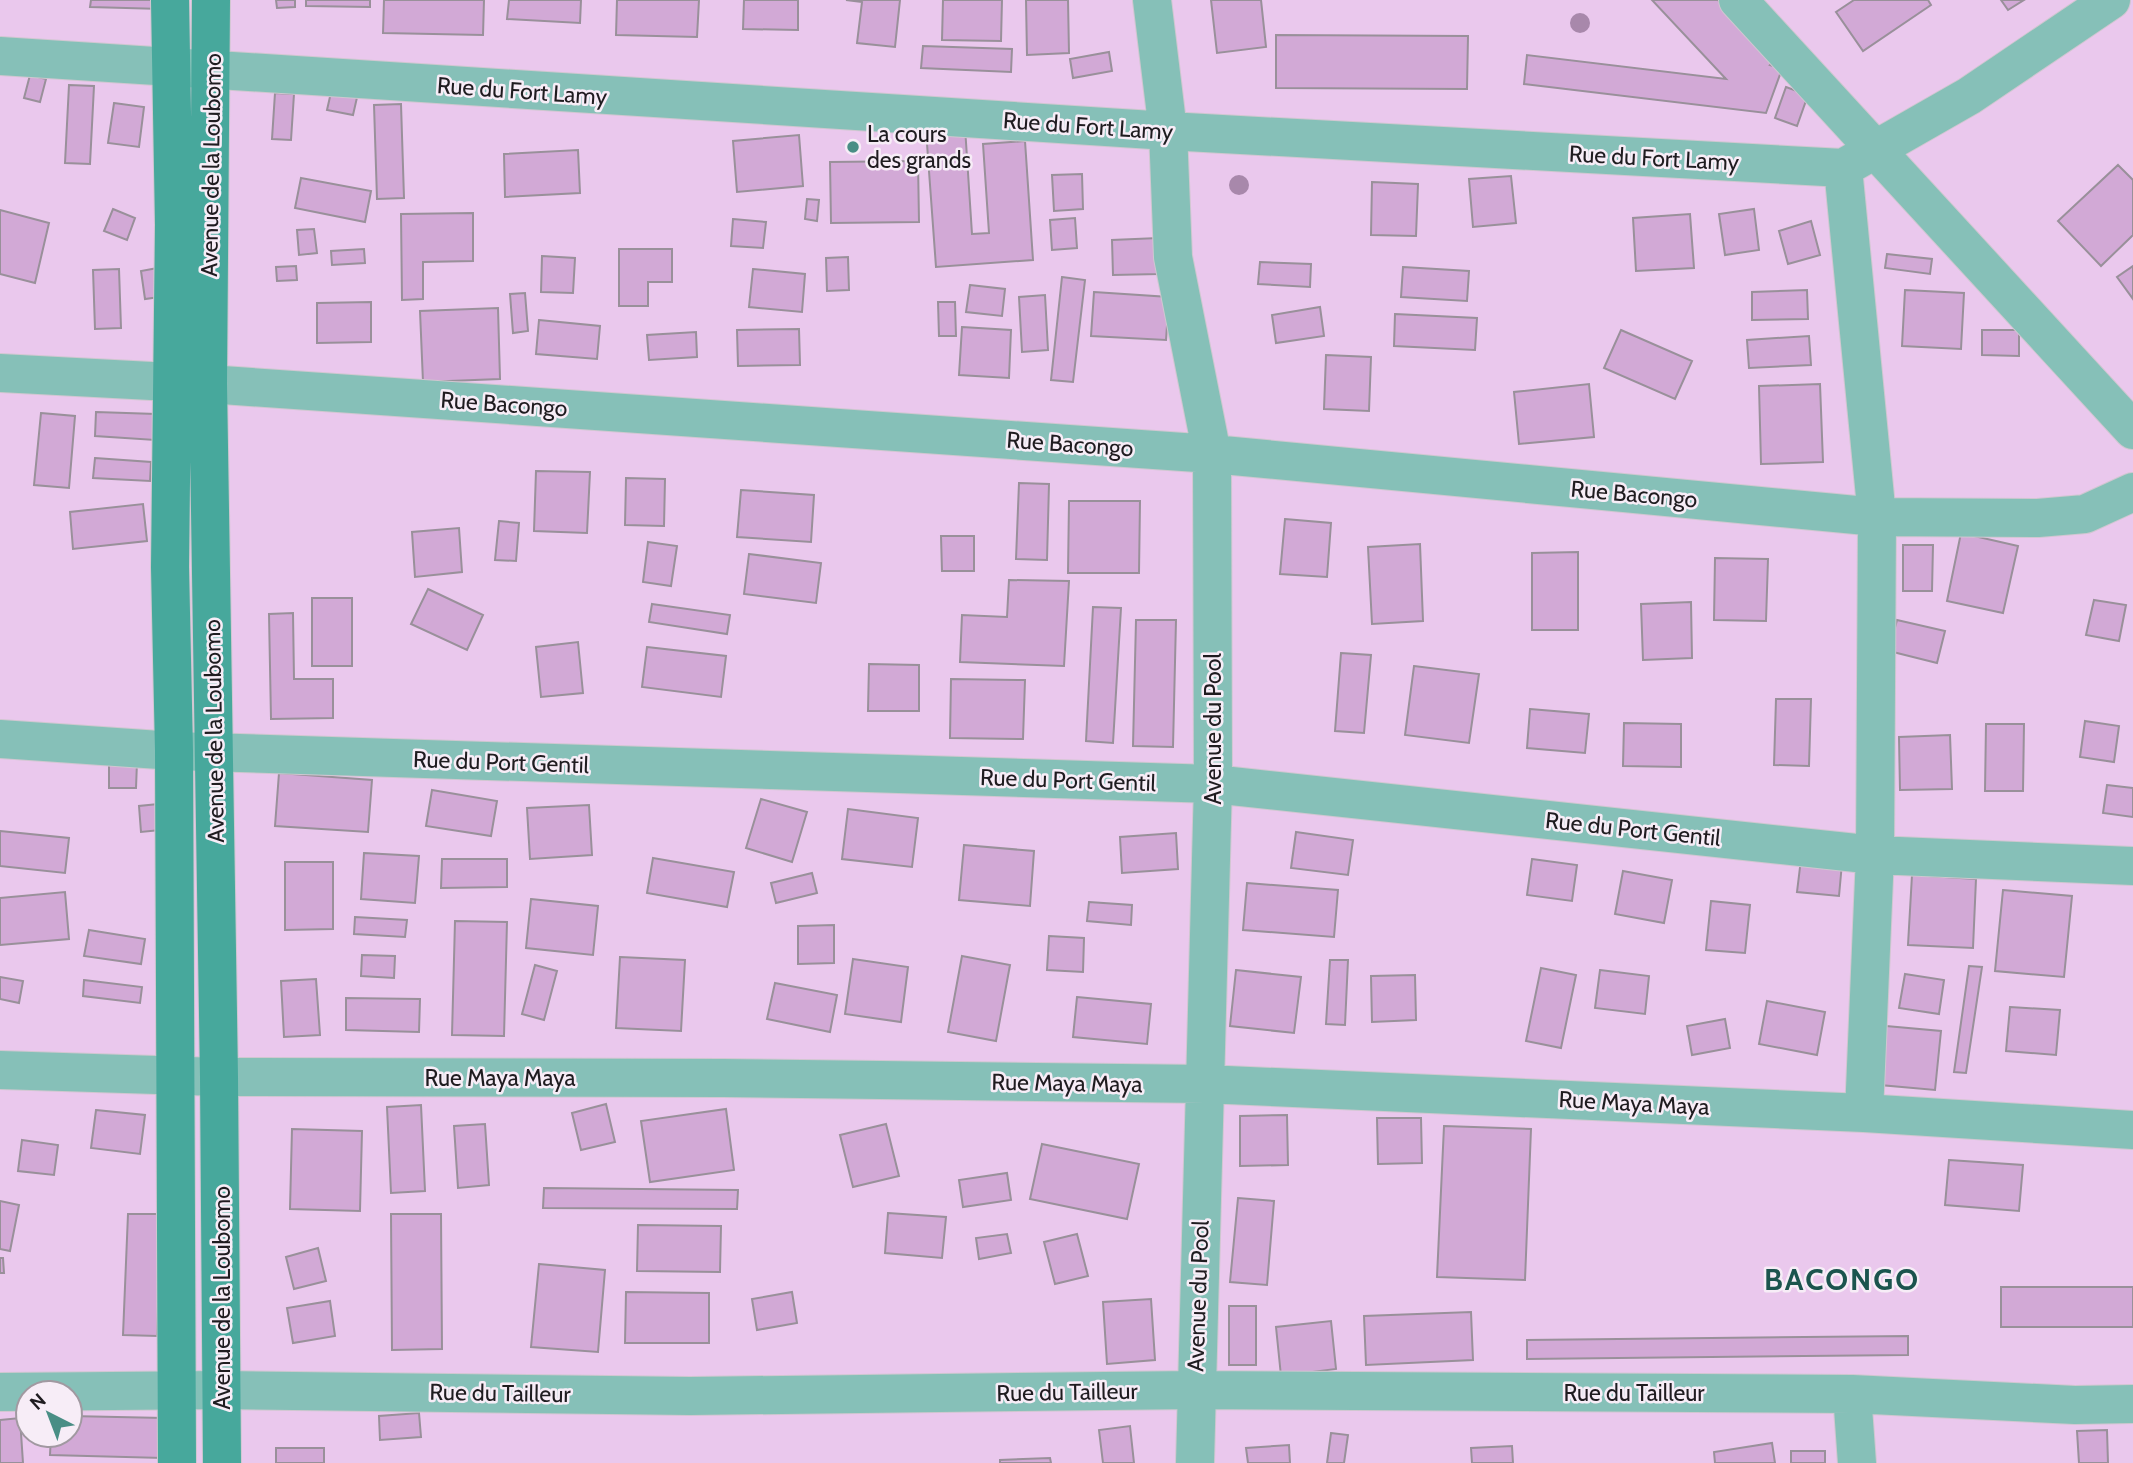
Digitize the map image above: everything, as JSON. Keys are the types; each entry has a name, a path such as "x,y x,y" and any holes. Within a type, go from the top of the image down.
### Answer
{"street":[{"name":"Avenue de la Loubomo","path":"170,0 174,225 189,383 215,752 222,1463"},
{"name":"Avenue de la Loubomo","path":"177,1463 174,751 170,567 189,383 212,71 211,0"},
{"name":"Avenue du Pool","path":"1152,0 1168,131 1173,257 1212,454 1213,784 1194,1390 1195,1463"},
{"path":"1738,0 1877,148 2133,430"},
{"path":"1864,1114 1875,855 1877,517 1843,168 1969,96 2110,0"},
{"name":"Rue du Fort Lamy","path":"0,56 1168,131 1843,168"},
{"name":"Rue Bacongo","path":"0,373 189,383 1212,454 1877,517 2038,518 2085,514 2133,492"},
{"name":"Rue du Port Gentil","path":"0,739 174,751 1213,784 1875,855 2133,866"},
{"name":"Rue Maya Maya","path":"0,1070 219,1077 723,1078 1205,1084 1864,1114 2133,1130"},
{"name":"Rue du Tailleur","path":"0,1392 223,1390 677,1395 1194,1390 1852,1394 2075,1405 2133,1404"},
{"path":"1852,1394 1857,1463"}],"shaded area":[{"path":"0,0 2133,0 2133,1463 0,1463"}],"building":[{"path":"91,0 163,0 162,9 90,7"},
{"path":"276,0 295,0 295,7 277,8"},
{"path":"306,0 370,0 370,7 306,6"},
{"path":"384,0 484,0 483,35 383,33"},
{"path":"509,0 581,0 580,23 507,19"},
{"path":"617,0 699,0 697,37 616,35"},
{"path":"744,0 798,0 798,30 743,29"},
{"path":"846,0 900,0 895,47 857,43 862,2"},
{"path":"943,0 1002,0 1001,41 942,40"},
{"path":"1026,0 1068,0 1069,53 1027,55"},
{"path":"1211,0 1261,0 1266,47 1217,53"},
{"path":"1652,0 1718,0 1775,60 1770,65 1782,69 1766,113 1524,84 1527,55 1726,79"},
{"path":"1854,0 1928,0 1931,5 1863,51 1836,12"},
{"path":"2001,0 2024,0 2008,10"},
{"path":"1276,35 1468,36 1467,89 1276,88"},
{"path":"923,46 1012,49 1011,72 921,68"},
{"path":"1109,52 1112,71 1073,78 1070,59"},
{"path":"30,75 46,79 40,102 24,98"},
{"path":"69,85 94,86 90,164 65,163"},
{"path":"1786,87 1808,95 1797,126 1775,118"},
{"path":"332,88 358,93 353,115 327,110"},
{"path":"275,93 294,94 291,140 272,139"},
{"path":"114,103 144,107 139,147 108,143"},
{"path":"401,104 404,198 377,199 374,105"},
{"path":"965,127 972,234 989,233 983,144 1025,141 1033,260 936,267 926,130"},
{"path":"799,135 803,186 737,192 733,141"},
{"path":"578,150 580,193 505,197 504,154"},
{"path":"918,161 919,222 831,223 830,162"},
{"path":"2118,165 2133,180 2133,235 2101,266 2058,221"},
{"path":"1082,174 1083,209 1054,211 1052,175"},
{"path":"1511,176 1516,223 1473,227 1469,179"},
{"path":"301,178 371,191 365,222 295,208"},
{"path":"1372,182 1418,184 1416,236 1371,235"},
{"path":"807,199 819,200 817,221 805,219"},
{"path":"113,209 135,218 127,240 104,231"},
{"path":"1754,209 1759,250 1725,255 1719,214"},
{"path":"0,210 49,223 35,283 0,274"},
{"path":"473,213 473,261 423,262 423,299 402,300 401,214"},
{"path":"1690,214 1694,268 1636,271 1633,218"},
{"path":"1075,218 1077,248 1052,250 1050,220"},
{"path":"733,219 766,222 763,248 731,246"},
{"path":"1811,221 1820,255 1788,264 1779,231"},
{"path":"314,229 317,253 299,255 297,230"},
{"path":"1158,238 1159,274 1113,275 1112,240"},
{"path":"364,249 365,263 332,265 331,251"},
{"path":"619,249 672,249 672,282 648,282 648,306 619,306"},
{"path":"1887,254 1932,259 1930,274 1885,268"},
{"path":"542,256 575,258 573,293 541,292"},
{"path":"848,257 849,290 827,291 826,258"},
{"path":"1260,262 1311,264 1310,287 1258,284"},
{"path":"296,266 297,280 277,281 276,267"},
{"path":"2133,266 2133,299 2117,277"},
{"path":"163,267 167,296 145,299 141,271"},
{"path":"1403,267 1469,271 1467,301 1401,297"},
{"path":"119,269 121,328 95,329 93,270"},
{"path":"753,269 805,274 802,312 749,307"},
{"path":"1062,277 1085,280 1073,382 1051,380"},
{"path":"970,285 1005,289 1002,316 966,312"},
{"path":"1807,290 1808,319 1752,320 1752,292"},
{"path":"1905,290 1964,293 1961,349 1902,346"},
{"path":"1094,292 1169,297 1166,340 1091,336"},
{"path":"525,293 528,331 513,333 510,294"},
{"path":"1045,295 1048,350 1022,352 1019,297"},
{"path":"371,302 371,342 317,343 317,303"},
{"path":"938,302 955,302 956,336 939,336"},
{"path":"1320,307 1324,336 1276,343 1272,315"},
{"path":"498,308 500,379 423,382 420,311"},
{"path":"1395,314 1477,318 1475,350 1394,346"},
{"path":"539,320 600,326 597,359 536,354"},
{"path":"962,327 1011,330 1009,378 959,375"},
{"path":"799,329 800,365 738,366 737,330"},
{"path":"1621,330 1692,361 1675,399 1604,368"},
{"path":"1982,330 2019,330 2019,356 1982,355"},
{"path":"696,332 697,357 649,360 647,335"},
{"path":"1809,336 1811,365 1749,368 1747,340"},
{"path":"1326,355 1371,357 1369,411 1324,409"},
{"path":"1589,384 1594,437 1519,444 1514,392"},
{"path":"1820,384 1823,462 1761,464 1759,386"},
{"path":"96,412 156,414 155,440 95,436"},
{"path":"41,413 75,416 69,488 34,485"},
{"path":"95,458 151,462 150,481 93,478"},
{"path":"536,471 590,472 587,533 534,531"},
{"path":"626,478 665,479 664,526 625,525"},
{"path":"1019,483 1049,484 1047,560 1016,559"},
{"path":"741,490 814,495 811,542 737,537"},
{"path":"1069,501 1140,501 1139,573 1068,573"},
{"path":"143,504 147,541 73,549 70,512"},
{"path":"1285,519 1331,523 1327,577 1280,574"},
{"path":"499,521 519,523 516,561 495,560"},
{"path":"459,528 462,572 415,577 412,532"},
{"path":"1961,533 2018,546 2003,613 1947,601"},
{"path":"941,536 974,536 974,571 942,571"},
{"path":"648,542 677,546 671,586 643,582"},
{"path":"1420,544 1423,621 1372,624 1368,547"},
{"path":"1903,545 1933,545 1932,591 1903,591"},
{"path":"1578,552 1578,630 1532,630 1532,553"},
{"path":"749,554 821,563 816,603 744,594"},
{"path":"1715,558 1768,559 1766,621 1714,620"},
{"path":"1009,580 1069,581 1064,666 960,662 962,615 1007,617"},
{"path":"428,589 483,615 467,650 411,624"},
{"path":"312,598 352,598 352,666 312,666"},
{"path":"2094,600 2126,605 2119,641 2086,635"},
{"path":"1691,602 1692,658 1643,660 1641,604"},
{"path":"652,604 730,615 727,634 649,622"},
{"path":"1093,607 1121,608 1113,743 1086,741"},
{"path":"293,613 294,679 333,679 333,718 271,719 269,614"},
{"path":"1136,620 1176,620 1173,747 1133,746"},
{"path":"1897,620 1945,631 1937,663 1889,651"},
{"path":"578,642 583,693 541,697 536,647"},
{"path":"647,647 726,656 721,697 642,687"},
{"path":"1341,653 1371,655 1364,733 1335,731"},
{"path":"869,664 919,665 919,711 868,711"},
{"path":"1414,666 1479,674 1469,743 1405,735"},
{"path":"951,679 1025,680 1023,739 950,738"},
{"path":"1776,699 1811,699 1809,766 1774,765"},
{"path":"1530,709 1589,714 1585,753 1527,748"},
{"path":"2085,721 2119,726 2114,762 2080,757"},
{"path":"1624,723 1681,724 1681,767 1623,766"},
{"path":"1986,724 2024,724 2023,791 1985,791"},
{"path":"1950,735 1952,789 1900,790 1899,737"},
{"path":"109,762 137,762 136,788 109,788"},
{"path":"279,773 372,780 368,832 275,826"},
{"path":"2107,785 2133,788 2133,817 2103,813"},
{"path":"432,790 497,801 491,836 426,826"},
{"path":"761,799 807,812 792,862 746,848"},
{"path":"168,803 170,829 141,832 139,806"},
{"path":"589,805 592,855 530,859 527,808"},
{"path":"848,809 918,818 912,867 842,859"},
{"path":"0,831 69,838 65,873 0,866"},
{"path":"1296,832 1353,840 1348,875 1291,868"},
{"path":"1176,833 1178,869 1122,873 1120,837"},
{"path":"964,845 1034,851 1030,906 959,900"},
{"path":"364,853 419,856 415,903 361,899"},
{"path":"653,858 734,872 727,907 647,893"},
{"path":"442,859 507,859 507,887 441,888"},
{"path":"1532,859 1577,865 1572,901 1527,895"},
{"path":"1801,859 1842,863 1839,896 1797,892"},
{"path":"285,862 333,862 333,929 285,930"},
{"path":"1623,871 1672,880 1664,923 1615,914"},
{"path":"812,873 817,893 776,903 771,883"},
{"path":"1912,875 1976,879 1973,948 1908,945"},
{"path":"1247,883 1338,890 1334,937 1243,930"},
{"path":"2003,890 2072,896 2064,977 1995,971"},
{"path":"65,892 69,939 0,945 0,898"},
{"path":"531,899 598,906 593,955 526,948"},
{"path":"1711,901 1750,905 1745,953 1706,950"},
{"path":"1089,902 1132,905 1131,925 1087,921"},
{"path":"355,917 407,920 405,937 354,934"},
{"path":"455,921 507,922 504,1036 452,1035"},
{"path":"834,925 834,963 798,964 798,926"},
{"path":"89,930 145,939 141,964 84,956"},
{"path":"1049,936 1084,938 1083,972 1047,970"},
{"path":"362,955 395,956 394,978 361,976"},
{"path":"962,956 1010,965 996,1041 948,1032"},
{"path":"620,957 685,960 681,1031 616,1028"},
{"path":"853,959 908,967 901,1022 845,1014"},
{"path":"1330,960 1348,960 1345,1025 1326,1024"},
{"path":"535,965 557,971 544,1020 522,1014"},
{"path":"1969,966 1982,967 1966,1073 1954,1072"},
{"path":"1541,968 1576,975 1561,1048 1526,1041"},
{"path":"1236,970 1301,977 1294,1033 1230,1026"},
{"path":"1600,970 1649,976 1645,1014 1595,1008"},
{"path":"1905,974 1944,980 1939,1014 1899,1008"},
{"path":"1415,975 1416,1020 1372,1022 1371,976"},
{"path":"0,977 23,981 19,1003 0,999"},
{"path":"316,979 320,1035 284,1037 281,981"},
{"path":"84,980 142,987 140,1003 83,996"},
{"path":"775,983 837,995 830,1032 767,1019"},
{"path":"1077,997 1151,1004 1147,1044 1073,1037"},
{"path":"346,998 420,999 419,1032 346,1030"},
{"path":"1767,1001 1825,1012 1817,1055 1759,1044"},
{"path":"2010,1007 2060,1010 2056,1055 2006,1051"},
{"path":"1725,1019 1730,1048 1692,1055 1687,1026"},
{"path":"1886,1026 1941,1031 1935,1090 1880,1085"},
{"path":"606,1104 615,1142 581,1150 572,1113"},
{"path":"421,1105 425,1191 391,1193 387,1107"},
{"path":"726,1109 734,1170 650,1182 641,1121"},
{"path":"96,1110 145,1115 140,1154 91,1148"},
{"path":"1287,1115 1288,1165 1240,1166 1240,1116"},
{"path":"1377,1118 1421,1118 1422,1163 1378,1164"},
{"path":"485,1124 489,1185 458,1188 454,1126"},
{"path":"886,1124 899,1176 853,1187 840,1135"},
{"path":"1444,1126 1531,1129 1525,1280 1437,1277"},
{"path":"292,1129 362,1131 360,1211 290,1209"},
{"path":"22,1140 58,1145 54,1175 18,1171"},
{"path":"1042,1144 1139,1164 1127,1219 1030,1199"},
{"path":"1949,1160 2023,1165 2019,1211 1945,1205"},
{"path":"1007,1173 1011,1200 963,1207 959,1180"},
{"path":"544,1188 738,1190 737,1209 543,1208"},
{"path":"1238,1198 1274,1201 1267,1285 1230,1282"},
{"path":"0,1201 19,1205 10,1251 0,1249"},
{"path":"888,1213 946,1217 942,1258 885,1253"},
{"path":"128,1214 161,1214 157,1336 123,1335"},
{"path":"391,1214 441,1214 442,1349 392,1350"},
{"path":"638,1225 721,1226 720,1272 637,1271"},
{"path":"1007,1234 1011,1253 979,1259 976,1238"},
{"path":"1077,1234 1088,1276 1055,1284 1044,1242"},
{"path":"318,1248 326,1281 294,1289 286,1257"},
{"path":"0,1258 3,1258 4,1273 0,1273"},
{"path":"539,1264 605,1270 598,1352 531,1347"},
{"path":"2001,1287 2133,1287 2133,1327 2001,1327"},
{"path":"626,1292 709,1293 709,1343 625,1343"},
{"path":"792,1292 797,1323 757,1330 752,1299"},
{"path":"1151,1299 1155,1360 1107,1364 1103,1302"},
{"path":"330,1301 335,1336 293,1343 287,1308"},
{"path":"1229,1306 1256,1306 1256,1365 1229,1365"},
{"path":"1471,1312 1473,1360 1366,1365 1364,1316"},
{"path":"1331,1321 1336,1369 1281,1376 1276,1327"},
{"path":"1908,1336 1908,1355 1527,1359 1527,1340"},
{"path":"419,1413 421,1437 380,1440 379,1416"},
{"path":"84,1416 164,1418 163,1458 50,1455 50,1449 84,1449"},
{"path":"14,1419 14,1449 22,1449 23,1463 0,1463 0,1420"},
{"path":"1130,1426 1134,1463 1103,1463 1099,1430"},
{"path":"2107,1430 2108,1463 2079,1463 2077,1431"},
{"path":"1331,1433 1348,1435 1344,1463 1327,1463"},
{"path":"1772,1443 1775,1463 1715,1463 1714,1452"},
{"path":"1289,1445 1290,1463 1248,1463 1246,1448"},
{"path":"1512,1446 1513,1463 1472,1463 1471,1448"},
{"path":"276,1448 324,1448 324,1463 276,1463"},
{"path":"1791,1451 1825,1451 1825,1463 1791,1463"},
{"path":"1050,1458 1051,1463 1000,1463 1000,1460"}],"place":[{"name":"La cours des grands","path":"853,147"}],"district":[{"name":"BACONGO","path":"1842,1279"}]}
